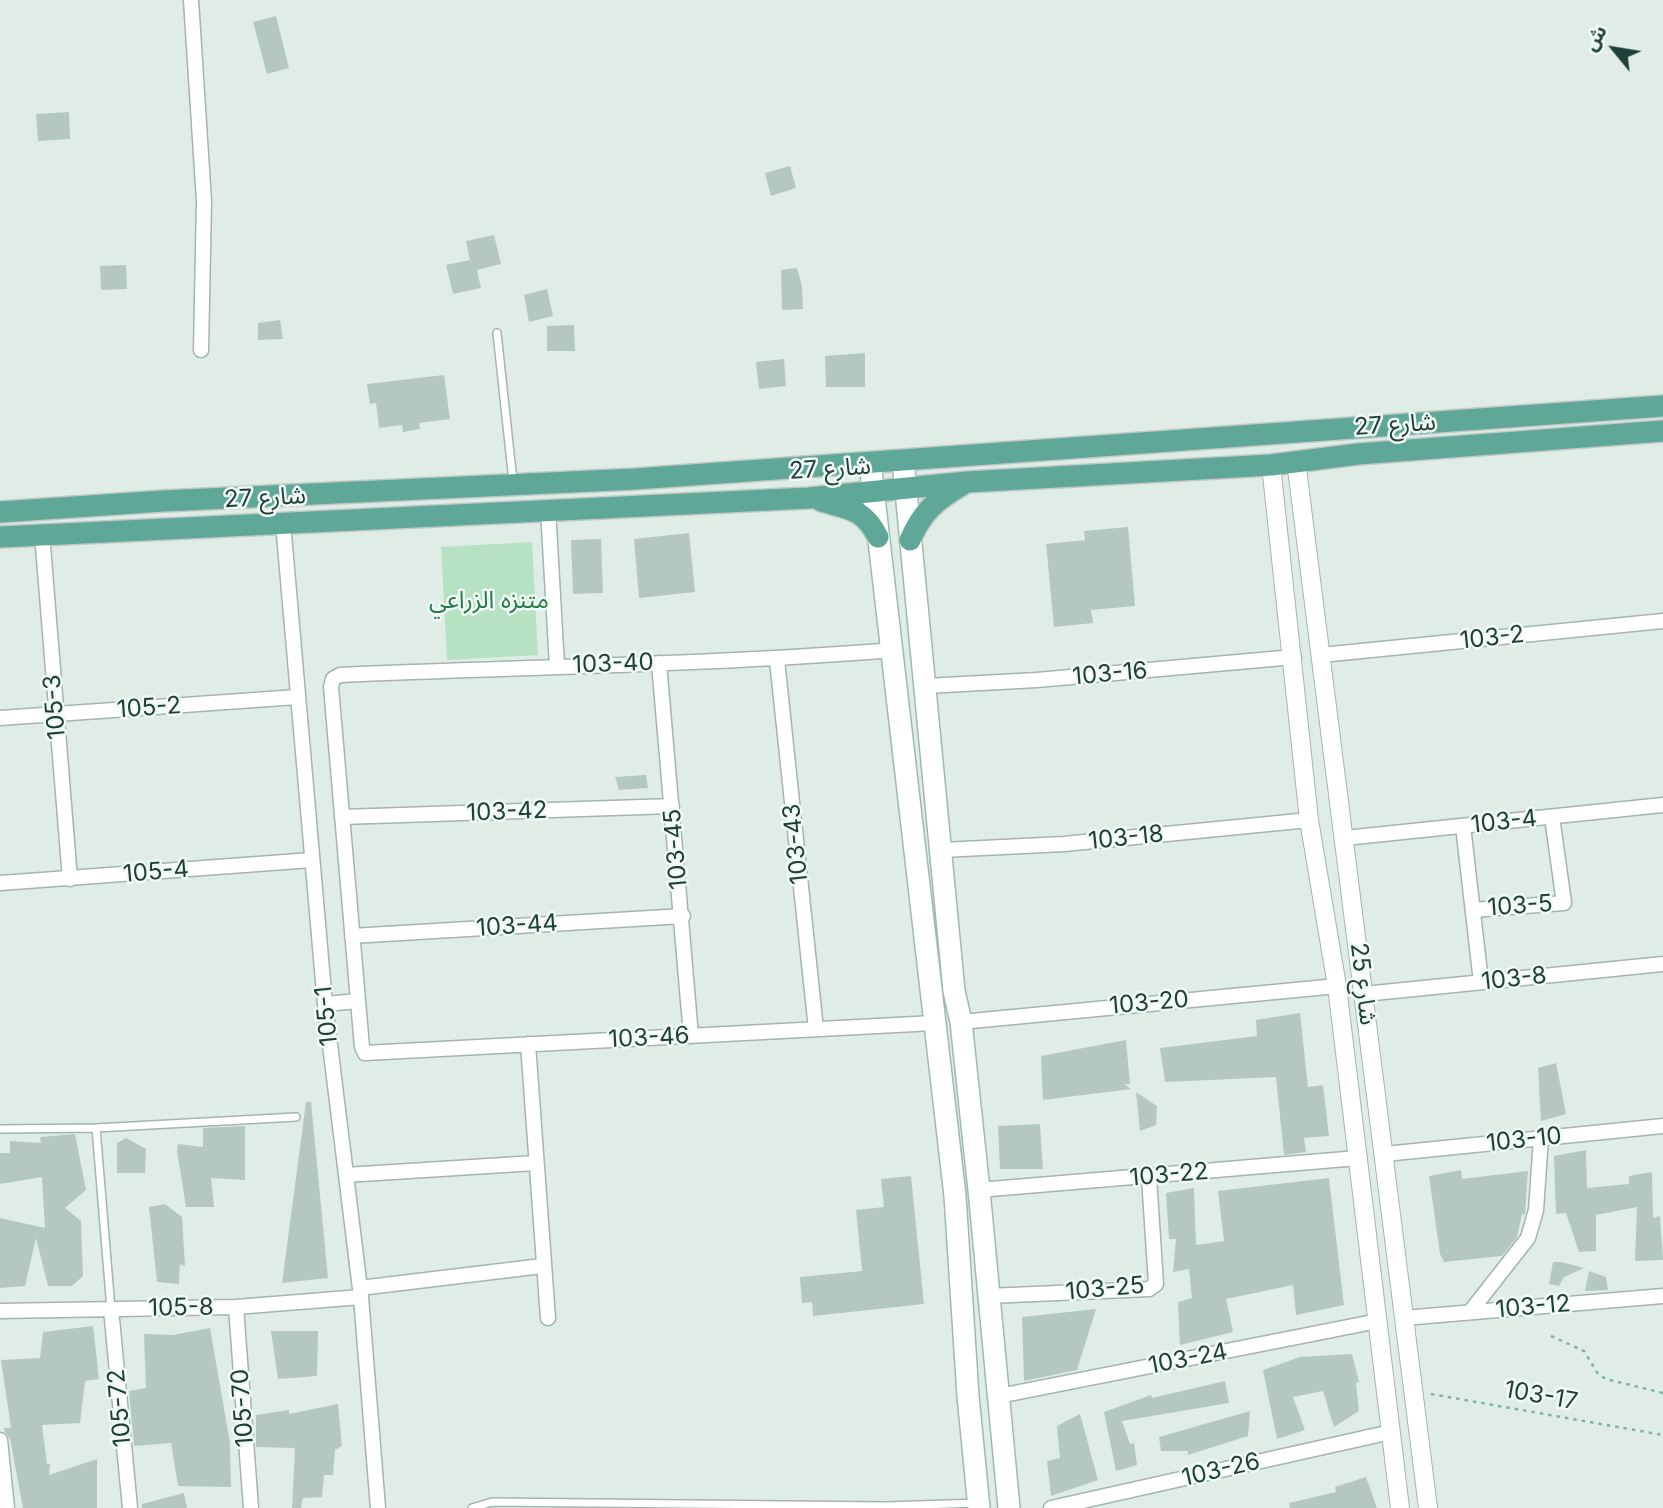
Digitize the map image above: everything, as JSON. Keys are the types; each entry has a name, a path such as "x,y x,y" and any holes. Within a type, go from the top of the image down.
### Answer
{"main road":[{"name":"شارع 27","path":"0,512 870,463 1663,406"},
{"name":"شارع 27","path":"0,537 809,498 967,482 1271,464 1663,431"},
{"path":"903,460 954,990 961,1022 979,1190 1009,1508"},
{"path":"870,463 956,1196 968,1396 979,1505"},
{"path":"909,540 932,503 967,482"},
{"path":"809,498 859,512 870,521 878,537"}],"street":[{"path":"191,0 204,201 201,349"},
{"name":"شارع 25","path":"1296,461 1428,1508"},
{"name":"شارع 25","path":"1271,464 1294,657 1309,820 1337,986 1400,1508"},
{"path":"548,509 557,666"},
{"name":"105-1","path":"283,523 325,1004 360,1292 378,1508"},
{"name":"105-3","path":"42,534 70,879"},
{"name":"103-2","path":"1321,655 1663,621"},
{"name":"103-40","path":"342,817 331,687 333,679 340,675 777,660 893,650"},
{"name":"103-16","path":"926,685 1037,680 1294,657"},
{"name":"103-43","path":"777,660 816,1029"},
{"name":"103-45","path":"659,663 691,1036"},
{"name":"105-2","path":"0,718 297,697"},
{"name":"103-4","path":"1345,838 1663,805"},
{"name":"103-42","path":"342,817 672,806"},
{"path":"325,1004 358,1001 342,817"},
{"name":"103-5","path":"1473,909 1564,903 1552,817"},
{"name":"103-18","path":"942,850 1065,844 1309,820"},
{"path":"1463,826 1481,982"},
{"name":"105-4","path":"0,883 312,860"},
{"name":"103-44","path":"352,936 682,916"},
{"name":"103-8","path":"1364,994 1663,964"},
{"name":"103-20","path":"961,1022 1337,986"},
{"name":"103-46","path":"358,1001 362,1047 365,1053 934,1023"},
{"path":"528,1044 542,1266 548,1318"},
{"name":"103-10","path":"1385,1154 1663,1126"},
{"path":"1470,1312 1528,1238 1536,1210 1541,1138"},
{"name":"103-22","path":"979,1190 1358,1158"},
{"path":"346,1175 536,1163"},
{"name":"103-25","path":"988,1296 1149,1289 1156,1284 1158,1275 1149,1177"},
{"name":"105-8","path":"0,1311 236,1307 542,1266"},
{"name":"103-12","path":"1404,1318 1663,1296"},
{"name":"105-70","path":"236,1307 251,1508"},
{"name":"105-72","path":"111,1308 130,1508"},
{"name":"103-24","path":"999,1396 1378,1321"},
{"name":"103-26","path":"1051,1508 1391,1432"},
{"path":"0,1440 7,1508"}],"lane":[{"path":"497,333 514,485"},
{"path":"0,1129 96,1128 296,1117"},
{"path":"96,1128 111,1308"},
{"path":"472,1508 492,1502 887,1507 979,1505"}],"path":[{"name":"103-17","path":"1551,1336 1584,1351 1598,1374 1606,1379 1663,1393"},
{"name":"103-17","path":"1414,1391 1663,1435"}],"green space":[{"name":"متنزه الزراعي","path":"532,542 538,655 447,660 441,547"}],"building":[{"path":"276,16 289,68 267,74 253,22"},
{"path":"69,112 70,139 38,141 36,114"},
{"path":"790,166 796,188 771,196 765,173"},
{"path":"494,235 501,264 477,270 481,288 453,294 446,265 470,260 466,241"},
{"path":"126,265 127,289 101,290 100,266"},
{"path":"797,268 802,286 803,309 782,310 781,270"},
{"path":"547,289 553,316 529,322 524,295"},
{"path":"280,320 283,339 258,340 258,323"},
{"path":"574,325 575,351 547,351 547,326"},
{"path":"865,353 865,387 826,387 825,356"},
{"path":"784,359 786,386 759,389 756,362"},
{"path":"444,375 450,419 419,423 420,429 403,432 402,425 379,428 376,403 370,404 367,384"},
{"path":"1128,527 1135,606 1091,610 1093,623 1054,627 1046,544 1085,540 1084,531"},
{"path":"689,533 695,592 639,598 634,539"},
{"path":"601,539 603,593 573,594 571,540"},
{"path":"646,775 648,788 619,790 615,777"},
{"path":"1300,1013 1308,1087 1323,1085 1329,1136 1304,1138 1306,1152 1284,1155 1276,1077 1165,1082 1160,1048 1257,1036 1256,1020"},
{"path":"1126,1040 1130,1084 1124,1084 1131,1089 1043,1100 1041,1056"},
{"path":"1556,1063 1566,1114 1541,1121 1538,1068"},
{"path":"1136,1092 1157,1106 1156,1125 1140,1131"},
{"path":"306,1102 311,1102 328,1278 282,1283"},
{"path":"1040,1124 1043,1169 1000,1169 998,1126"},
{"path":"245,1126 245,1180 211,1178 214,1207 186,1207 178,1144 203,1147 203,1128"},
{"path":"75,1134 86,1190 65,1208 81,1221 83,1276 72,1286 48,1286 36,1238 25,1286 0,1288 0,1218 45,1228 42,1177 0,1184 0,1153 10,1153 10,1141 41,1143 40,1137"},
{"path":"126,1138 146,1149 145,1173 117,1173 117,1143"},
{"path":"1586,1150 1587,1188 1629,1184 1629,1176 1652,1172 1653,1218 1660,1216 1663,1260 1635,1261 1637,1207 1596,1215 1596,1251 1579,1252 1566,1213 1556,1214 1554,1156"},
{"path":"1461,1170 1462,1179 1528,1171 1525,1215 1522,1214 1517,1237 1502,1256 1444,1262 1440,1254 1429,1176"},
{"path":"911,1176 924,1304 813,1316 812,1302 802,1303 800,1277 862,1271 856,1210 884,1207 881,1179"},
{"path":"1329,1178 1344,1305 1296,1315 1293,1285 1226,1299 1233,1332 1180,1345 1178,1302 1192,1298 1189,1269 1173,1272 1176,1239 1169,1239 1166,1193 1194,1188 1196,1245 1224,1241 1218,1191"},
{"path":"165,1204 182,1217 185,1266 180,1264 179,1284 157,1282 149,1207"},
{"path":"1553,1262 1584,1268 1564,1277 1559,1286 1549,1284"},
{"path":"1589,1271 1606,1277 1608,1290 1585,1291"},
{"path":"1096,1309 1077,1370 1024,1381 1022,1317"},
{"path":"93,1326 99,1379 85,1381 80,1423 42,1425 47,1464 50,1464 49,1475 97,1459 97,1508 23,1508 10,1439 4,1428 11,1428 1,1360 40,1358 43,1332"},
{"path":"210,1328 230,1443 231,1487 178,1486 171,1443 134,1446 129,1391 146,1388 144,1334 173,1335"},
{"path":"271,1331 318,1331 317,1376 278,1379"},
{"path":"1352,1354 1359,1382 1356,1383 1359,1411 1334,1427 1323,1391 1293,1397 1305,1430 1277,1439 1263,1370 1300,1357"},
{"path":"1225,1381 1229,1403 1122,1421 1130,1444 1134,1443 1137,1465 1116,1471 1104,1412 1151,1395 1152,1398"},
{"path":"338,1404 342,1446 335,1450 333,1475 324,1475 322,1497 303,1498 301,1508 292,1508 295,1448 256,1447 256,1415 289,1410 289,1414"},
{"path":"1250,1411 1248,1436 1188,1455 1188,1451 1161,1451 1159,1437"},
{"path":"1080,1414 1098,1480 1051,1496 1047,1461 1060,1458 1057,1426"},
{"path":"1366,1477 1377,1508 1290,1508 1289,1503 1336,1492 1335,1487"},
{"path":"184,1493 187,1508 142,1508 142,1504"}]}
